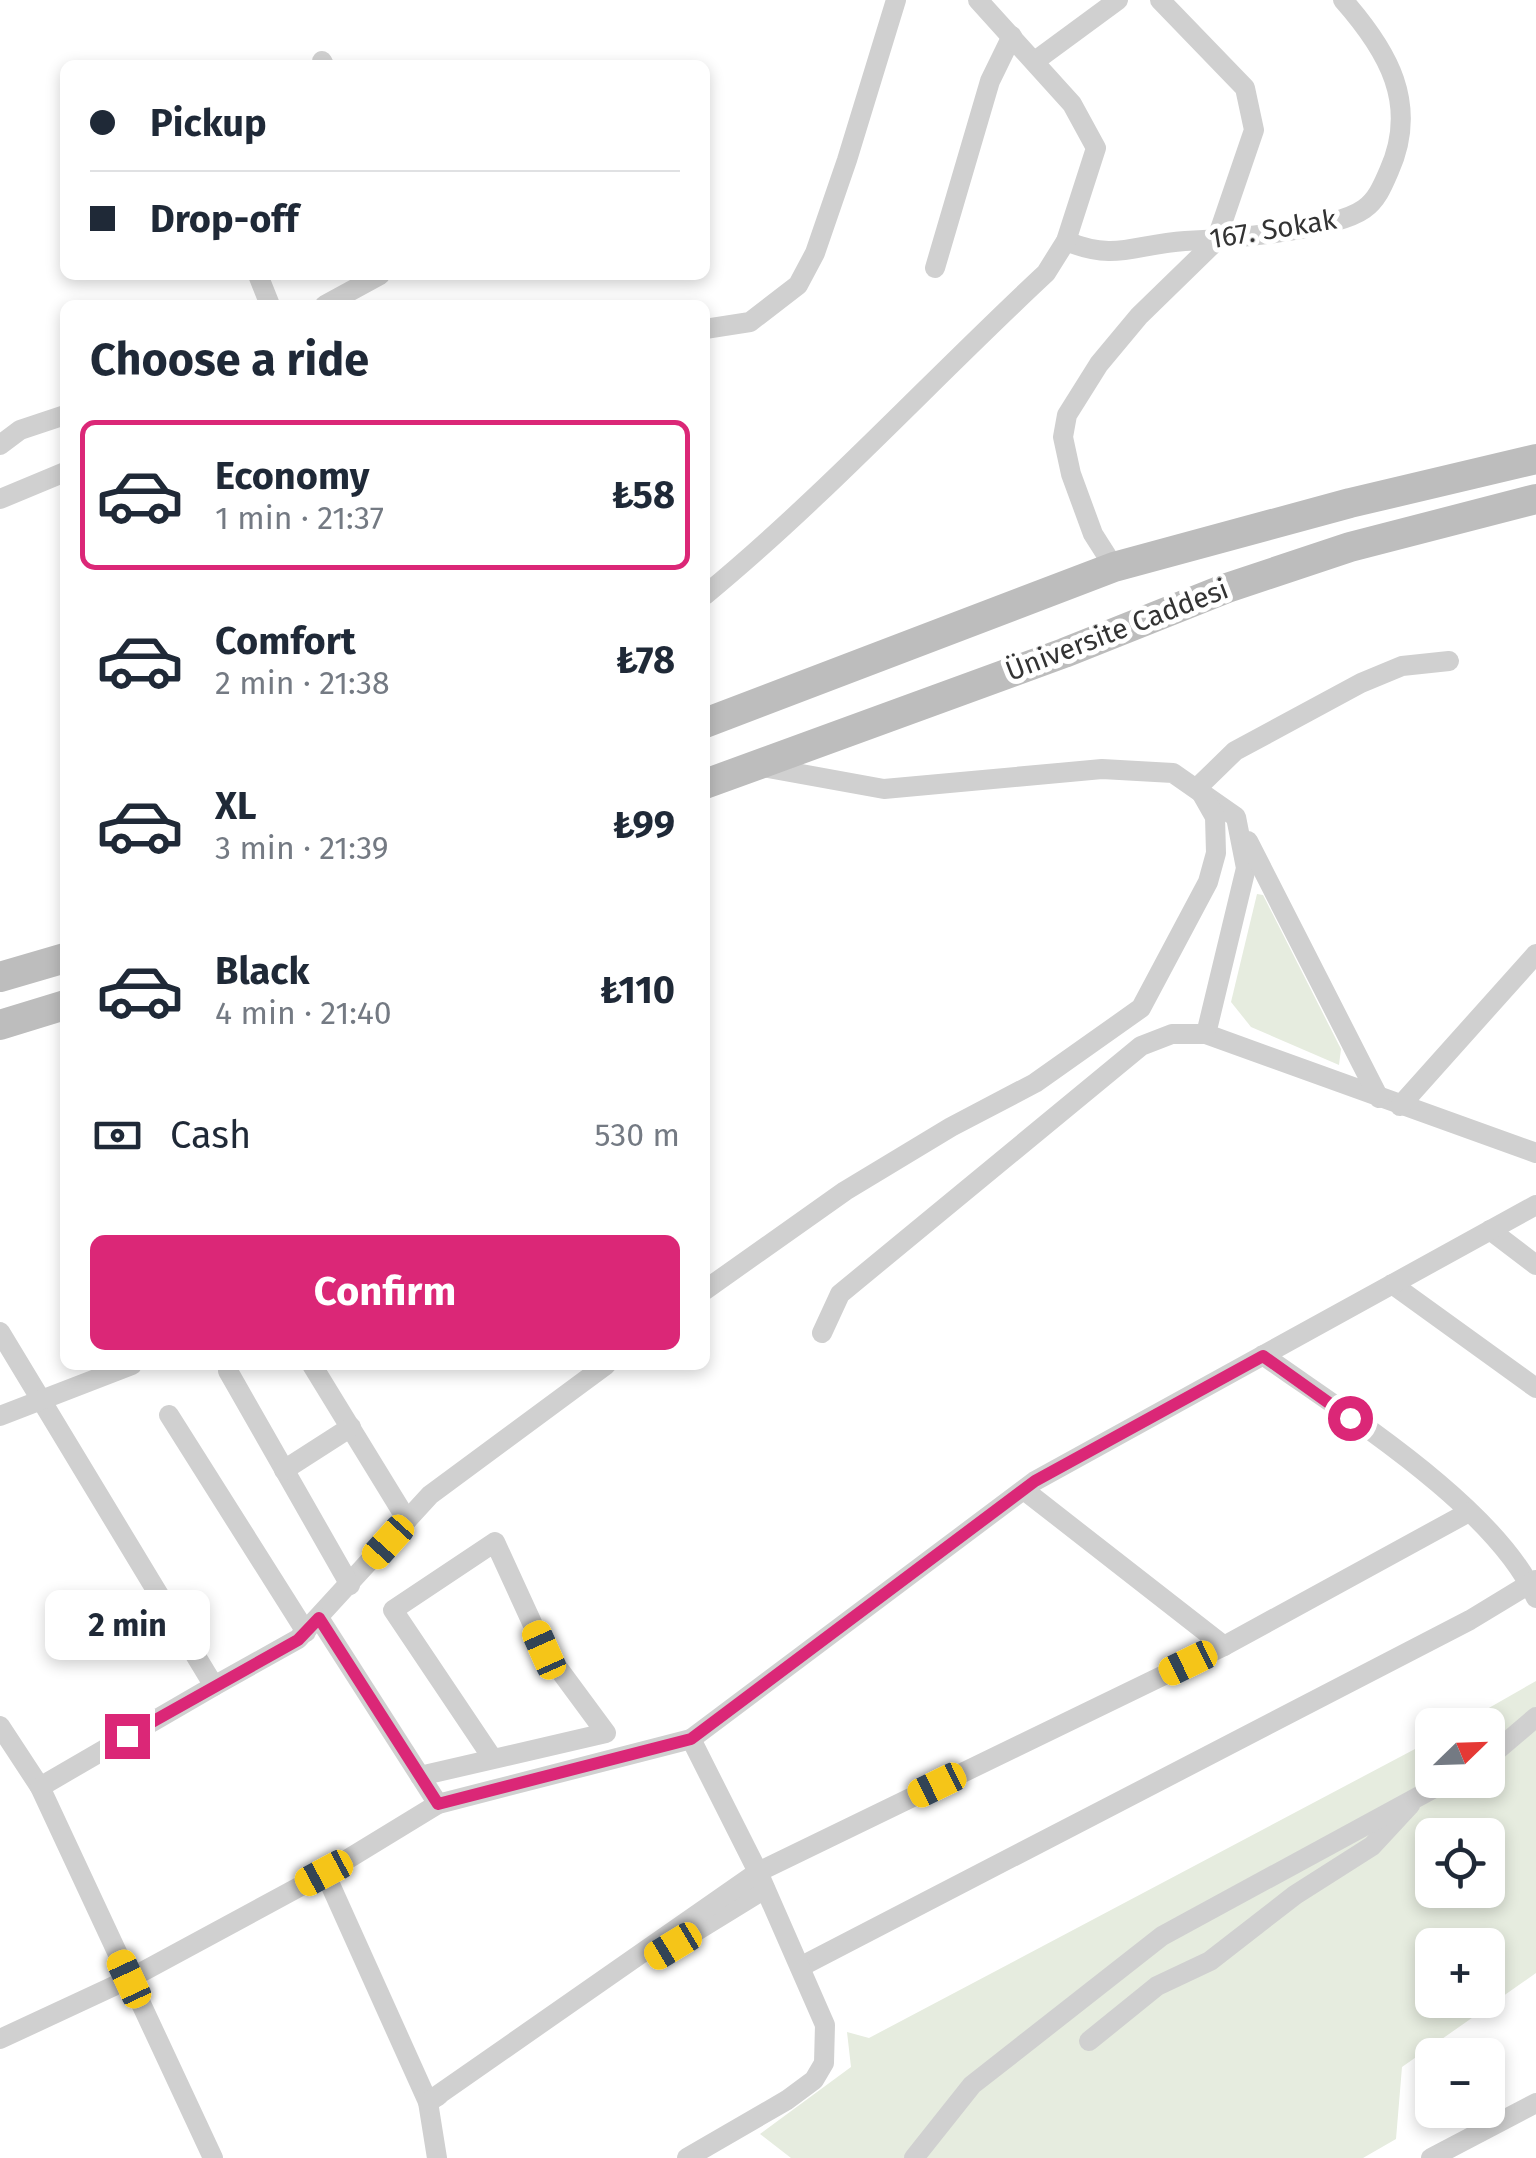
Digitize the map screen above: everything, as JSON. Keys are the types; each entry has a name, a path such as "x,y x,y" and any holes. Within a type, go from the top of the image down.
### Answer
{"main road":[{"name":"Üniversite Caddesi","path":"710,722 1114,568 1350,503 1536,459"},
{"name":"Üniversite Caddesi","path":"710,782 1064,653 1227,588 1350,547 1536,498"},
{"path":"0,977 60,959"},
{"path":"0,1024 60,1006"}],"street":[{"path":"710,328 750,322 798,286 815,253 847,160 896,0"},
{"path":"710,591 779,534 866,443 1046,273 1066,241 1096,148 1072,104 978,0"},
{"path":"1036,62 1118,0"},
{"path":"1114,568 1093,534 1071,474 1062,437 1067,416 1099,364 1139,316 1216,241 1254,130 1252,107 1234,72 1160,0"},
{"name":"167. Sokak","path":"1066,241 1097,254 1183,241 1216,241 1348,218 1366,208 1380,192 1400,146 1402,101 1384,51 1344,0"},
{"path":"935,268 990,80 1012,36"},
{"path":"334,300 371,280"},
{"path":"0,445 20,430 60,418"},
{"path":"0,499 60,474"},
{"path":"1198,786 1235,751 1361,683 1402,666 1449,661"},
{"path":"754,766 884,789 1102,769 1173,773 1198,786 1236,816 1389,1102"},
{"path":"710,1286 845,1191 1035,1083 1140,1008 1208,882 1216,853 1214,817 1198,786"},
{"path":"1206,1034 1246,868 1236,816"},
{"path":"1389,1102 1536,954"},
{"path":"822,1333 840,1294 1141,1046 1172,1034 1206,1034 1536,1153"},
{"path":"0,2039 129,1979 324,1873 438,1804 691,1739 1024,1490 1536,1205"},
{"path":"1490,1230 1536,1265"},
{"path":"1392,1284 1536,1388"},
{"path":"0,1332 214,1686"},
{"path":"800,1967 1534,1587 1469,1512 1409,1459 1263,1356"},
{"path":"0,1416 120,1370"},
{"path":"315,1370 407,1520"},
{"path":"40,1787 312,1625 430,1495 599,1370"},
{"path":"228,1372 350,1584"},
{"path":"169,1415 438,1804"},
{"path":"284,1470 350,1427"},
{"path":"1024,1490 1224,1646"},
{"path":"428,2102 762,1881 1224,1646 1469,1512"},
{"path":"420,1776 606,1733 544,1650 495,1542 393,1610 493,1759"},
{"path":"1505,1743 1536,1716"},
{"path":"0,1726 40,1787 214,2158"},
{"path":"687,2158 814,2080 824,2063 825,2024 762,1881 691,1739"},
{"path":"914,2158 972,2084 1162,1936 1415,1798"},
{"path":"1088,2041 1157,1986 1210,1961 1295,1895 1372,1846 1416,1798"},
{"path":"324,1873 428,2102 438,2158"},
{"path":"1431,2158 1536,2103"}],"shaded area":[{"path":"1257,894 1263,895 1341,1049 1339,1065 1251,1027 1231,1002"},
{"path":"1536,1681 1536,1973 1505,1995 1505,1928 1415,1928 1415,2018 1472,2018 1443,2038 1415,2038 1415,2058 1402,2067 1396,2139 1363,2158 791,2158 760,2134 851,2067 847,2032 869,2038 1415,1749 1415,1798 1505,1798 1505,1708 1489,1708"}],"route":[{"path":"127,1736 298,1640 319,1618 438,1804 691,1739 1035,1481 1263,1356 1350,1418"}]}
